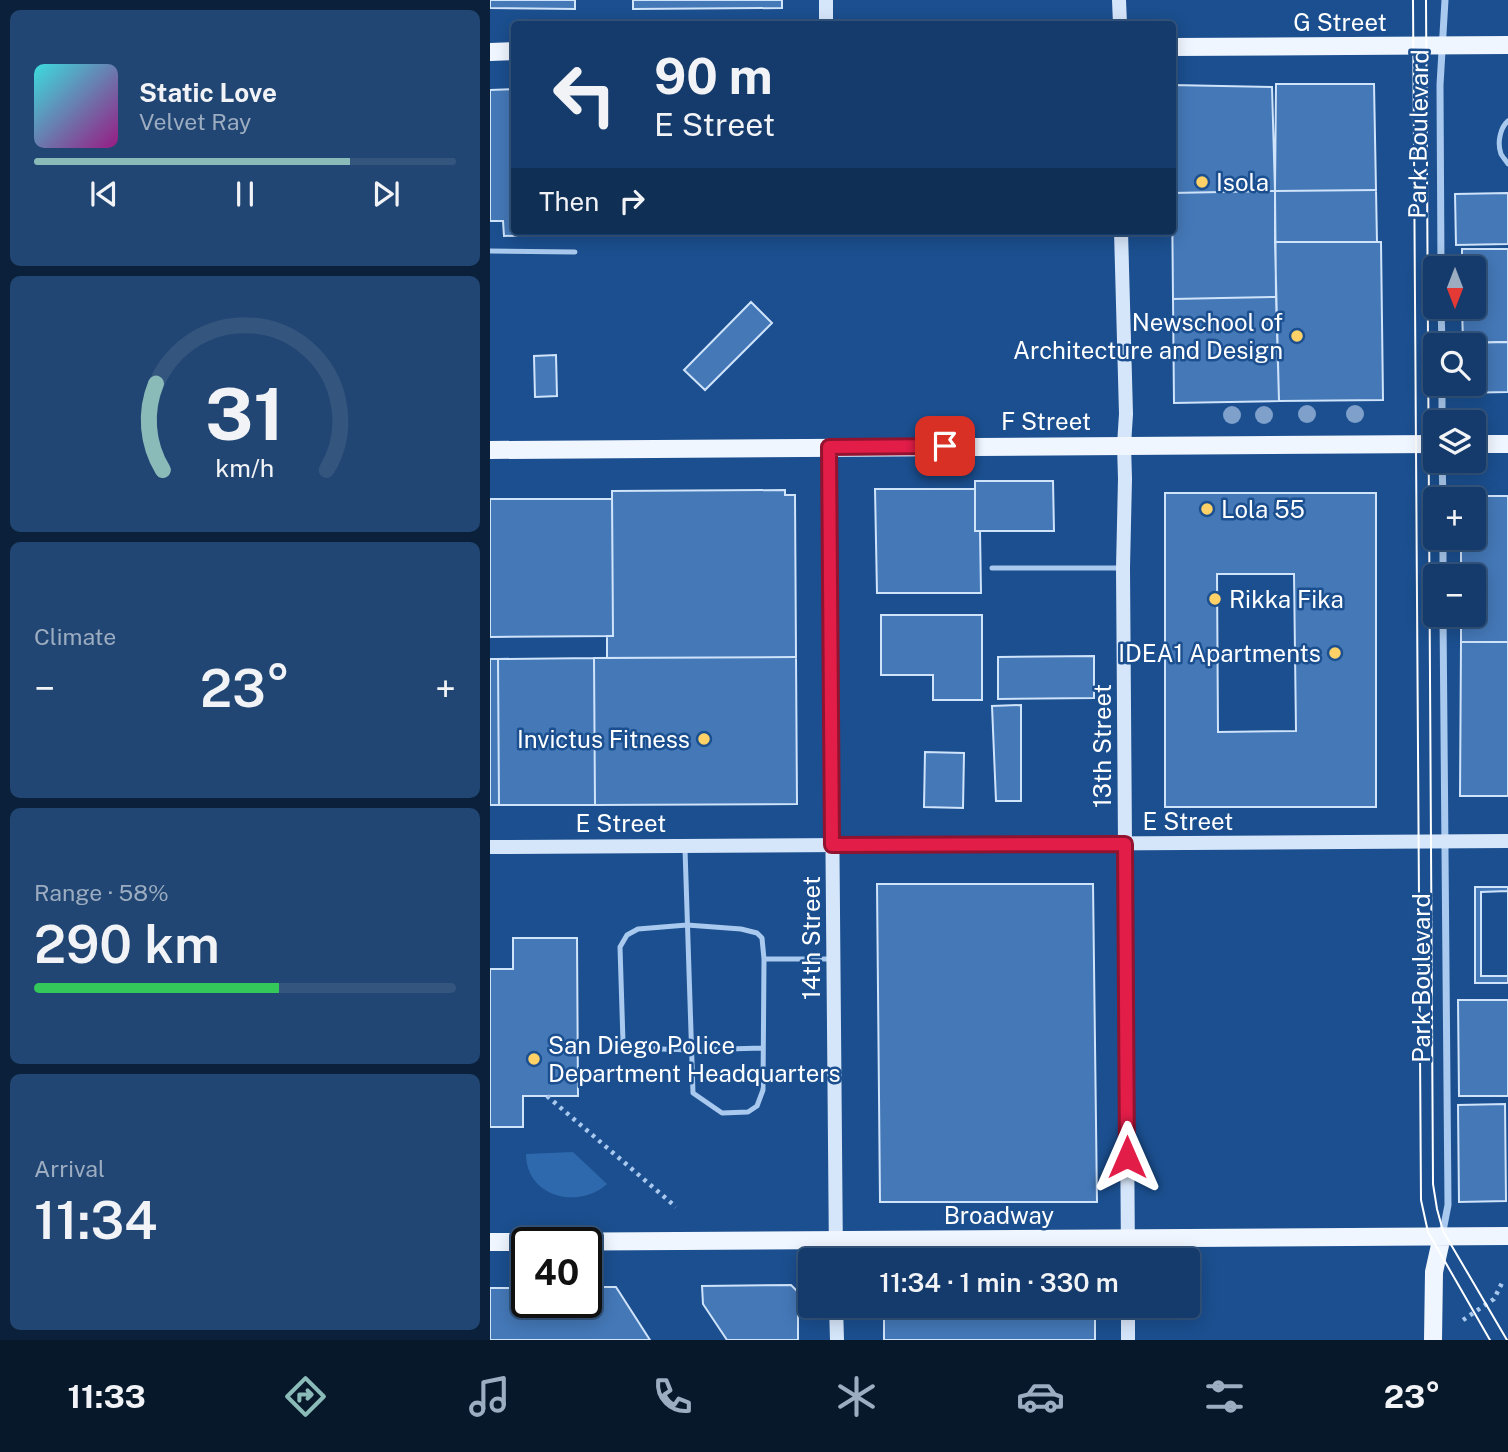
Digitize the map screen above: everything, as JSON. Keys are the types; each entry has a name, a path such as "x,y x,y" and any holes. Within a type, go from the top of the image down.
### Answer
{"main road":[{"name":"G Street","path":"1176,47 1508,45"},
{"path":"490,52 511,51"},
{"path":"1486,444 1508,443"},
{"name":"F Street","path":"490,450 1423,444"},
{"name":"Park Boulevard","path":"1433,1340 1434,1272 1442,1236"},
{"name":"Broadway","path":"490,1242 1508,1236"}],"street":[{"path":"826,0 826,21"},
{"path":"1119,0 1119,21"},
{"name":"Park Boulevard","path":"1441,256 1440,85 1445,0"},
{"name":"13th Street","path":"1121,235 1126,414 1123,568 1128,1248"},
{"name":"14th Street","path":"829,447 836,1248"},
{"name":"Park Boulevard","path":"1442,1236 1448,1205 1443,627"},
{"name":"E Street","path":"490,847 1508,841"},
{"path":"836,1318 836,1340"},
{"path":"1128,1318 1129,1340"}],"lane":[{"path":"1508,121 1504,123 1500,134 1501,155 1508,164"},
{"path":"490,251 575,252"},
{"path":"992,568 1123,568"},
{"path":"684,845 687,925 692,1050 694,1093 722,1113 748,1112 757,1106 763,1090 764,959 762,938 757,933 741,929 687,925 638,929 627,935 620,947 623,1042 627,1048 692,1050 763,1048"},
{"path":"764,959 834,959"}],"path":[{"path":"547,1096 676,1207"},
{"path":"1463,1320 1494,1299 1502,1283"}],"shaded area":[{"path":"573,1152 607,1184 582,1196 556,1195 544,1189 528,1169 526,1154"}],"building":[{"path":"490,0 575,0 575,9 490,8"},
{"path":"633,0 782,0 782,8 633,9"},
{"path":"1276,84 1374,84 1376,190 1275,191"},
{"path":"1176,85 1272,87 1275,191 1176,193"},
{"path":"511,89 511,235 538,235 504,236 503,221 490,221 490,90"},
{"path":"1376,190 1377,242 1275,242 1275,191"},
{"path":"1275,191 1276,297 1173,299 1172,235 1176,235 1176,193"},
{"path":"1508,193 1508,244 1456,245 1455,194"},
{"path":"1275,242 1381,242 1383,400 1279,401"},
{"path":"1462,249 1508,249 1508,342 1486,342 1486,333 1463,333 1462,319 1486,319 1486,256 1462,256"},
{"path":"1276,297 1279,401 1174,403 1173,299"},
{"path":"751,302 772,323 705,390 684,370"},
{"path":"1486,342 1508,342 1508,392 1486,392"},
{"path":"556,355 557,396 535,397 534,356"},
{"path":"975,481 1053,481 1054,531 975,531"},
{"path":"875,489 975,489 975,531 980,531 981,593 877,593"},
{"path":"785,490 785,495 795,495 796,657 607,658 607,636 613,636 612,491"},
{"name":"IDEA1 Apartments","path":"1165,493 1376,493 1376,807 1165,807","holes":["1217,574 1294,574 1296,731 1218,732"]},
{"path":"1486,496 1508,496 1508,642 1461,642 1461,627 1486,627 1486,564 1461,564 1461,550 1486,550"},
{"path":"490,499 612,499 613,636 490,637"},
{"path":"881,615 982,615 982,700 933,700 933,675 881,675"},
{"path":"1461,642 1508,642 1508,796 1460,796"},
{"path":"1094,656 1094,698 998,699 998,657"},
{"path":"796,657 797,804 595,805 594,658"},
{"path":"594,658 595,805 499,805 498,659"},
{"path":"490,659 498,659 499,805 490,805"},
{"path":"1021,705 1021,801 996,801 992,706"},
{"path":"925,752 964,753 963,808 924,807"},
{"path":"877,884 1093,884 1097,1202 880,1202"},
{"path":"1475,887 1508,887 1508,983 1475,983"},
{"path":"1508,891 1508,976 1481,976 1481,892"},
{"name":"San Diego Police Department Headquarters","path":"513,938 577,938 578,1096 523,1096 523,1127 490,1127 490,969 513,969"},
{"path":"1458,1000 1508,1000 1508,1096 1459,1096"},
{"path":"1505,1104 1506,1201 1459,1202 1458,1105"},
{"path":"791,1285 798,1292 798,1340 727,1340 703,1304 702,1286"},
{"path":"602,1287 616,1287 650,1340 490,1340 490,1288 511,1288 511,1318 602,1318"},
{"path":"884,1318 1095,1318 1095,1340 884,1340"}],"tram line":[{"path":"1413,0 1421,1200 1428,1232 1490,1340"},
{"path":"1426,0 1433,1184 1443,1231 1507,1340"}],"place":[{"name":"Isola","path":"1202,182"},
{"name":"Newschool of Architecture and Design","path":"1297,336"},
{"name":"Lola 55","path":"1207,509"},
{"name":"Rikka Fika","path":"1215,599"},
{"name":"IDEA1 Apartments","path":"1335,653"},
{"name":"Invictus Fitness","path":"704,739"},
{"name":"San Diego Police Department Headquarters","path":"534,1059"}],"route":[{"path":"945,446 829,447 832,845 1125,844 1127,1157"}]}
